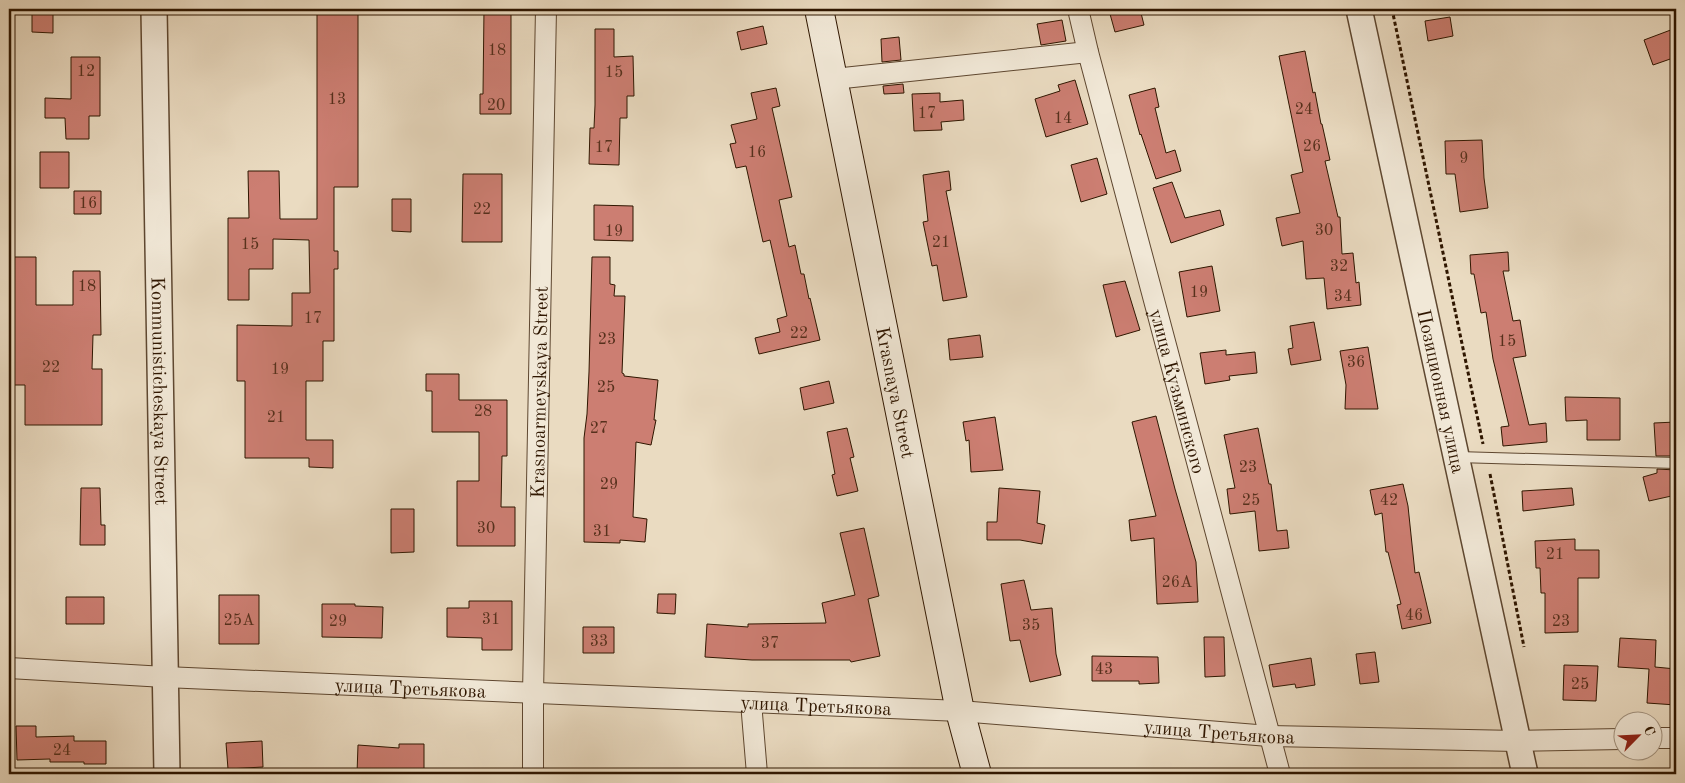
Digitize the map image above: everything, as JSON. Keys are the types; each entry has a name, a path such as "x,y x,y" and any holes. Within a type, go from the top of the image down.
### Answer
{"main road":[{"name":"Krasnaya Street","path":"819,9 960,711 977,774"}],"street":[{"name":"Kommunisticheskaya Street","path":"154,9 167,774"},
{"name":"Krasnoarmeyskaya Street","path":"533,774 546,9"},
{"name":"улица Кузьминского","path":"1078,9 1280,774"},
{"name":"Позиционная улица","path":"1359,9 1525,774"},
{"path":"834,80 1088,52"},
{"name":"улица Третьякова","path":"9,668 165,677 960,711 1269,736 1517,741 1612,739"},
{"path":"751,702 757,774"},
{"path":"1662,738 1676,738"}],"lane":[{"path":"1457,457 1676,464"}],"path":[{"path":"1392,9 1525,652"}],"building":[{"path":"32,9 53,9 53,33 32,32"},
{"path":"317,9 358,9 358,187 334,187 334,251 338,251 338,269 334,269 334,341 323,341 323,381 306,381 306,440 333,440 333,468 309,467 309,458 245,458 245,381 237,381 237,325 292,326 292,293 310,293 309,240 273,239 273,269 249,269 249,300 228,300 228,218 249,218 248,171 279,171 280,219 317,219"},
{"path":"484,9 511,9 511,114 480,114 480,94 483,94"},
{"path":"1140,9 1144,25 1115,32 1110,14"},
{"path":"1450,17 1453,36 1428,41 1425,21"},
{"path":"1062,20 1066,41 1041,45 1037,24"},
{"path":"763,26 767,44 741,50 737,32"},
{"path":"1676,28 1676,57 1653,65 1644,40"},
{"path":"595,29 614,29 614,57 633,56 634,96 627,96 627,118 620,118 619,165 589,164 590,128 594,128"},
{"path":"899,37 901,60 882,62 881,39"},
{"path":"1305,51 1313,93 1315,92 1330,160 1325,161 1338,217 1340,217 1342,254 1353,253 1356,283 1359,282 1361,305 1327,309 1324,278 1306,279 1303,241 1282,246 1276,218 1300,213 1291,175 1303,172 1279,56"},
{"path":"71,57 100,57 100,116 89,116 89,139 66,139 65,118 45,118 45,98 71,99"},
{"path":"1075,80 1088,124 1046,137 1035,99 1060,91 1058,85"},
{"path":"903,84 904,93 884,94 883,86"},
{"path":"776,88 780,106 772,108 792,197 779,200 789,247 795,245 801,274 804,274 820,340 759,354 755,338 780,332 777,319 787,316 770,240 763,242 746,166 736,168 730,144 736,143 731,125 757,119 751,93"},
{"path":"1155,88 1159,107 1155,108 1166,153 1175,150 1181,171 1156,179 1140,135 1129,95"},
{"path":"940,93 940,102 963,100 964,120 941,122 942,130 914,131 912,94"},
{"path":"1482,140 1488,208 1460,212 1455,174 1446,174 1445,141"},
{"path":"40,152 69,152 69,188 40,188"},
{"path":"1097,158 1107,194 1081,202 1071,165"},
{"path":"949,171 951,190 946,191 967,297 943,301 937,265 932,266 923,222 928,221 923,175"},
{"path":"463,174 502,174 502,242 462,242"},
{"path":"1172,182 1185,218 1220,210 1224,225 1171,243 1153,188"},
{"path":"74,191 101,191 101,214 74,214"},
{"path":"392,199 411,199 411,232 392,231"},
{"path":"594,205 633,206 633,241 594,240"},
{"path":"1508,252 1509,271 1503,271 1513,321 1520,320 1526,356 1513,358 1529,425 1546,423 1547,442 1503,446 1501,427 1509,426 1493,359 1486,312 1481,313 1474,274 1471,274 1470,255"},
{"path":"9,257 36,257 36,305 73,305 73,271 100,271 101,335 93,335 92,369 102,369 102,425 25,425 25,385 9,385"},
{"path":"592,257 610,257 610,284 615,285 614,296 625,296 622,373 624,376 658,380 654,420 656,420 651,445 636,442 633,517 647,519 645,542 620,540 620,543 584,542 584,438 589,372"},
{"path":"1212,266 1220,311 1187,317 1179,272"},
{"path":"1125,281 1140,330 1116,337 1103,285"},
{"path":"1314,322 1321,360 1291,365 1288,349 1293,348 1290,326"},
{"path":"980,335 983,357 950,360 948,339"},
{"path":"1368,347 1378,409 1345,409 1346,385 1340,351"},
{"path":"1226,350 1226,355 1255,352 1257,373 1229,376 1230,380 1205,384 1200,353"},
{"path":"426,374 459,374 459,400 507,400 507,456 502,456 501,507 515,507 515,546 457,546 457,481 479,481 479,432 432,432 432,391 426,391"},
{"path":"829,381 834,403 804,410 800,388"},
{"path":"1565,397 1620,398 1620,440 1587,440 1587,420 1566,421"},
{"path":"1156,416 1196,562 1198,602 1157,604 1154,538 1131,541 1129,520 1156,516 1132,422"},
{"path":"995,417 1003,470 971,472 969,440 966,441 963,422"},
{"path":"1676,422 1676,456 1656,456 1654,423"},
{"path":"847,428 854,457 850,458 858,491 837,496 832,475 835,474 827,432"},
{"path":"1258,428 1269,484 1271,484 1277,531 1287,530 1289,548 1259,551 1255,511 1230,514 1227,489 1235,488 1224,435"},
{"path":"1657,469 1676,470 1676,495 1649,501 1643,477 1657,473"},
{"path":"1403,484 1408,506 1415,573 1419,572 1431,623 1402,629 1397,605 1401,604 1388,552 1386,552 1382,513 1375,515 1370,490"},
{"path":"81,488 100,488 101,525 105,525 105,545 80,545"},
{"path":"999,488 1040,491 1037,523 1045,525 1042,544 1020,540 987,540 987,522 997,522"},
{"path":"1572,488 1574,505 1523,511 1522,491"},
{"path":"391,509 414,509 414,552 391,553"},
{"path":"864,528 879,596 868,599 880,656 851,662 850,660 752,660 705,657 707,624 748,627 748,624 826,623 822,603 855,595 840,533"},
{"path":"1575,539 1575,550 1599,550 1599,578 1578,578 1578,632 1545,633 1545,593 1541,593 1540,568 1536,568 1535,541"},
{"path":"1024,580 1031,610 1052,608 1056,654 1061,675 1030,682 1020,640 1010,641 1001,584"},
{"path":"658,594 676,594 675,614 657,613"},
{"path":"219,595 259,595 259,644 219,644"},
{"path":"66,597 104,597 104,624 66,624"},
{"path":"469,601 512,601 512,650 482,650 482,638 447,637 447,608 469,608"},
{"path":"322,604 355,604 355,606 383,607 382,638 322,637"},
{"path":"583,627 614,627 614,653 583,653"},
{"path":"1204,637 1224,637 1225,676 1205,677"},
{"path":"1620,638 1656,640 1655,667 1676,669 1676,705 1647,703 1649,669 1618,667"},
{"path":"1375,652 1379,682 1360,684 1356,654"},
{"path":"1092,656 1158,657 1159,683 1139,684 1139,681 1092,681"},
{"path":"1311,658 1315,685 1296,688 1295,684 1273,687 1269,665"},
{"path":"1564,665 1598,666 1596,701 1563,700"},
{"path":"16,726 36,726 36,737 74,736 74,741 106,741 106,764 50,762 50,759 17,760"},
{"path":"262,741 263,767 228,769 226,743"},
{"path":"399,744 424,744 424,774 357,774 358,745 399,748"}]}
